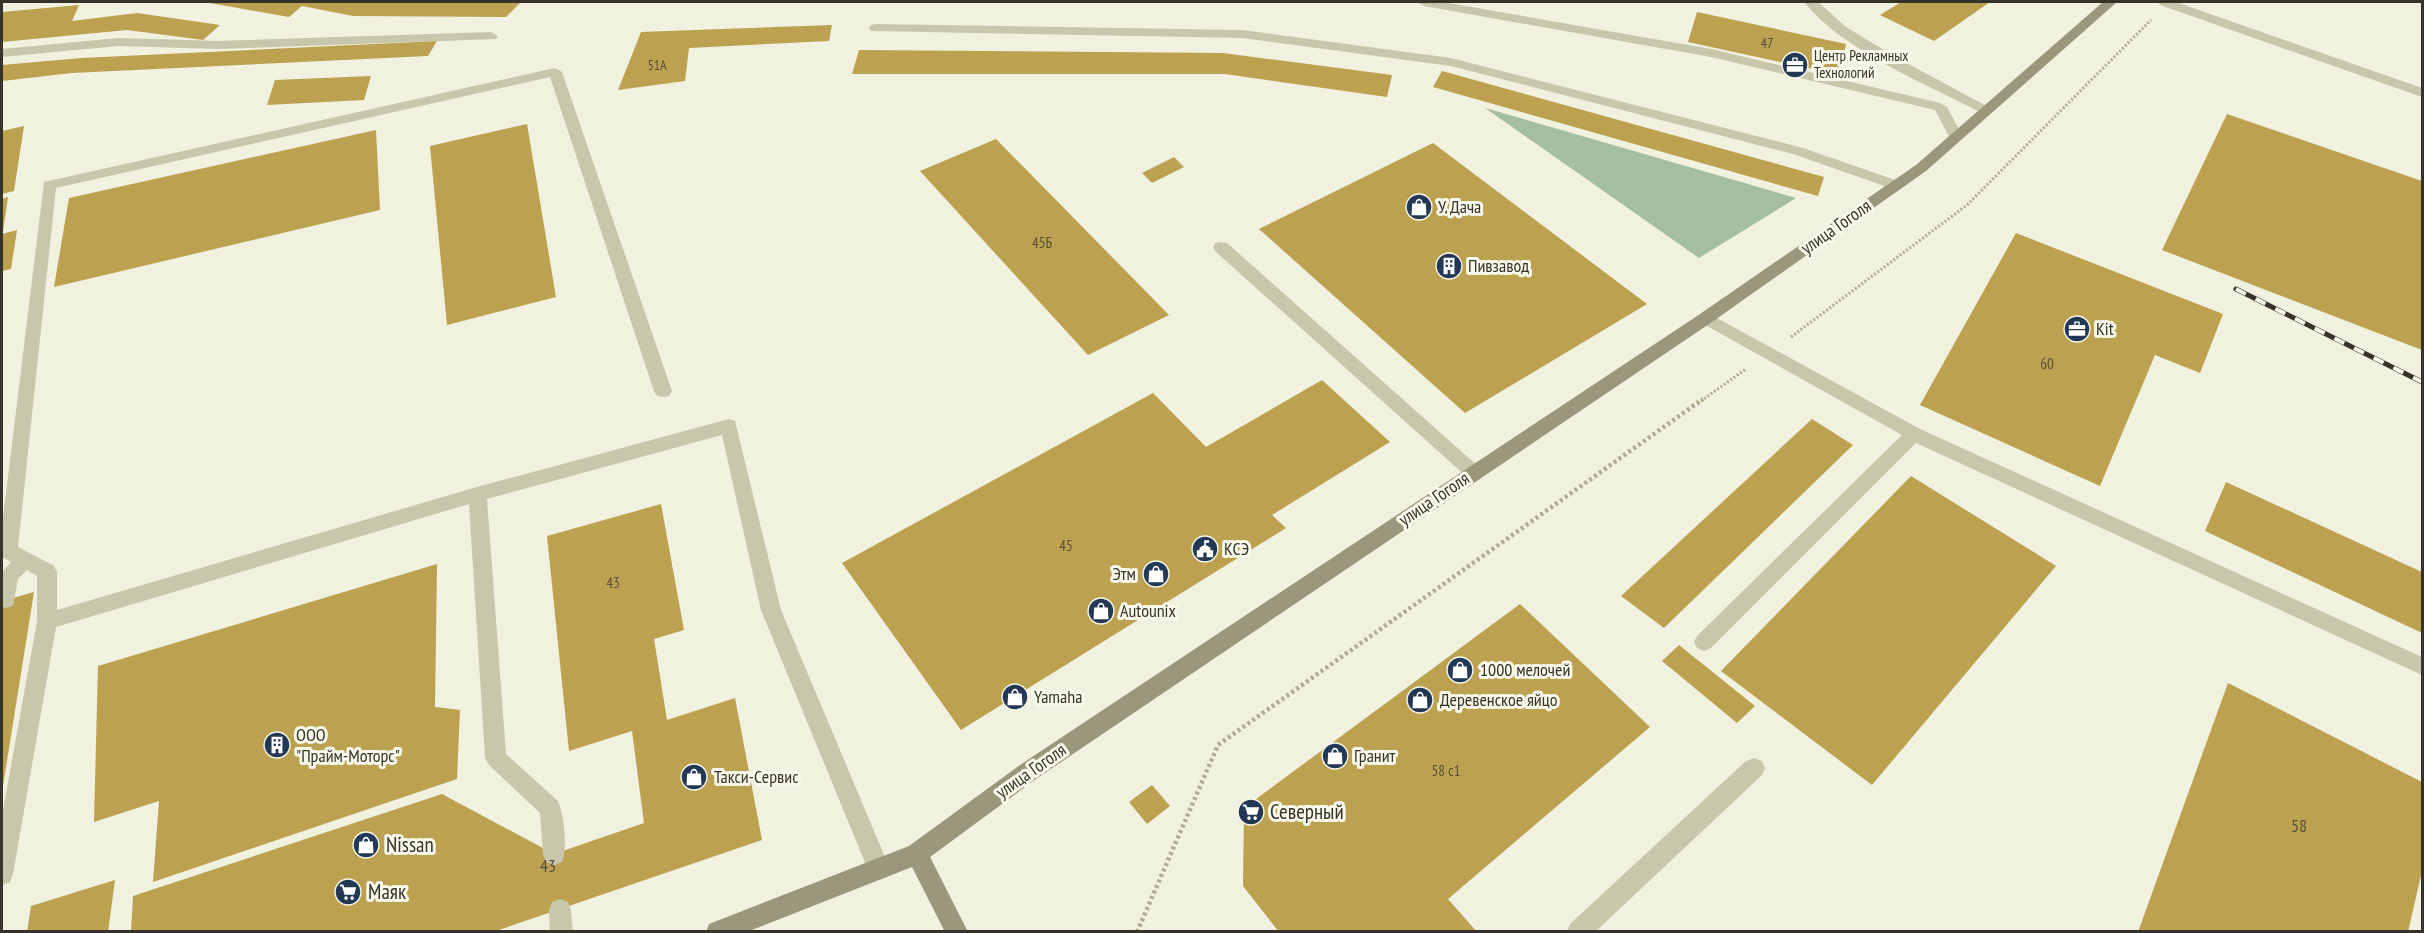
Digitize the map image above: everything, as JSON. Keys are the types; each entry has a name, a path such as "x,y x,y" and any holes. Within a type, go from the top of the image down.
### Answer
{"street":[{"name":"улица Гоголя","path":"717,932 917,854 1028,772 1706,318 1921,168 2110,2"},
{"path":"917,854 957,932"}],"lane":[{"path":"1424,2 1710,53 1930,104 1940,107 1956,137"},
{"path":"1811,2 1842,30 1894,62 1987,110"},
{"path":"2167,2 2422,93"},
{"path":"876,28 1242,34 1451,62 1798,151 1896,185"},
{"path":"2,53 118,42 218,45 491,36"},
{"path":"2,874 47,621 47,572 8,551 49,185 555,72 663,391"},
{"path":"1221,248 1474,473"},
{"path":"1706,318 1914,434 2422,666"},
{"path":"47,621 477,494 729,426 771,610 879,869"},
{"path":"1704,642 1914,434"},
{"path":"477,494 496,758 550,808 554,854"},
{"path":"6,600 9,576 24,561"},
{"path":"1578,932 1754,768"}],"path":[{"path":"1137,932 1218,745 1493,547 1770,352 1967,205 2167,2"},
{"path":"1142,924 1146,932"}],"green space":[{"path":"1485,108 1796,198 1699,258"}],"building":[{"path":"204,2 521,2 506,17 353,16 302,6 289,17"},
{"path":"1901,2 1990,2 1934,41 1880,15"},
{"path":"79,5 72,21 137,13 220,25 203,40 127,30 2,42 2,12"},
{"path":"1697,12 1846,44 1840,75 1688,42"},
{"path":"832,25 829,41 689,48 685,81 618,90 641,32"},
{"path":"437,41 428,56 72,73 2,81 2,65 81,58"},
{"path":"859,50 1223,53 1392,75 1387,97 1225,74 852,74"},
{"path":"1442,71 1824,177 1818,196 1433,87"},
{"path":"371,76 364,100 267,105 275,80"},
{"path":"2227,114 2422,181 2422,350 2162,250"},
{"path":"527,124 556,297 447,325 430,146"},
{"path":"24,126 14,191 2,194 2,131"},
{"path":"376,130 380,210 54,287 69,198"},
{"path":"996,139 1169,315 1088,355 920,171"},
{"name":"Пивзавод","path":"1433,143 1647,304 1465,413 1259,229"},
{"path":"1174,157 1184,167 1152,183 1142,173"},
{"path":"8,197 3,231 2,231 2,199"},
{"path":"17,230 11,269 2,271 2,234"},
{"path":"2016,233 2223,314 2200,373 2155,355 2100,486 1920,405"},
{"path":"1322,380 1390,442 1272,515 1286,528 961,730 842,563 1153,393 1206,447"},
{"path":"1812,419 1853,445 1664,628 1621,596"},
{"path":"1911,476 2056,566 1872,785 1721,671"},
{"path":"2226,482 2422,572 2422,633 2205,531"},
{"path":"661,504 684,630 654,639 667,720 735,698 762,840 493,932 131,932 133,896 442,794 554,854 644,823 632,731 569,751 547,536"},
{"name":"ООО \"Прайм-Моторс\"","path":"437,564 435,707 460,710 457,779 153,882 159,801 94,822 98,666"},
{"path":"34,592 3,786 2,786 2,601"},
{"path":"1520,604 1650,727 1448,899 1477,932 1279,932 1243,886 1244,808"},
{"path":"1679,645 1755,706 1737,723 1662,661"},
{"path":"2228,683 2422,782 2422,871 2408,932 2138,932"},
{"path":"1152,785 1170,806 1147,824 1129,802"},
{"path":"115,880 108,932 27,932 31,906"}],"railway":[{"path":"2236,289 2422,382"}],"place":[{"name":"Центр Рекламных Технологий","path":"1795,65"},
{"name":"У. Дача","path":"1419,207"},
{"name":"Пивзавод","path":"1449,266"},
{"name":"Kit","path":"2077,329"},
{"name":"КСЭ","path":"1205,549"},
{"name":"Этм","path":"1156,574"},
{"name":"Autounix","path":"1101,611"},
{"name":"1000 мелочей","path":"1460,670"},
{"name":"Yamaha","path":"1015,697"},
{"name":"Деревенское яйцо","path":"1420,700"},
{"name":"ООО \"Прайм-Моторс\"","path":"277,745"},
{"name":"Гранит","path":"1335,756"},
{"name":"Такси-Сервис","path":"694,777"},
{"name":"Северный","path":"1251,812"},
{"name":"Nissan","path":"366,845"},
{"name":"Маяк","path":"348,892"}]}
